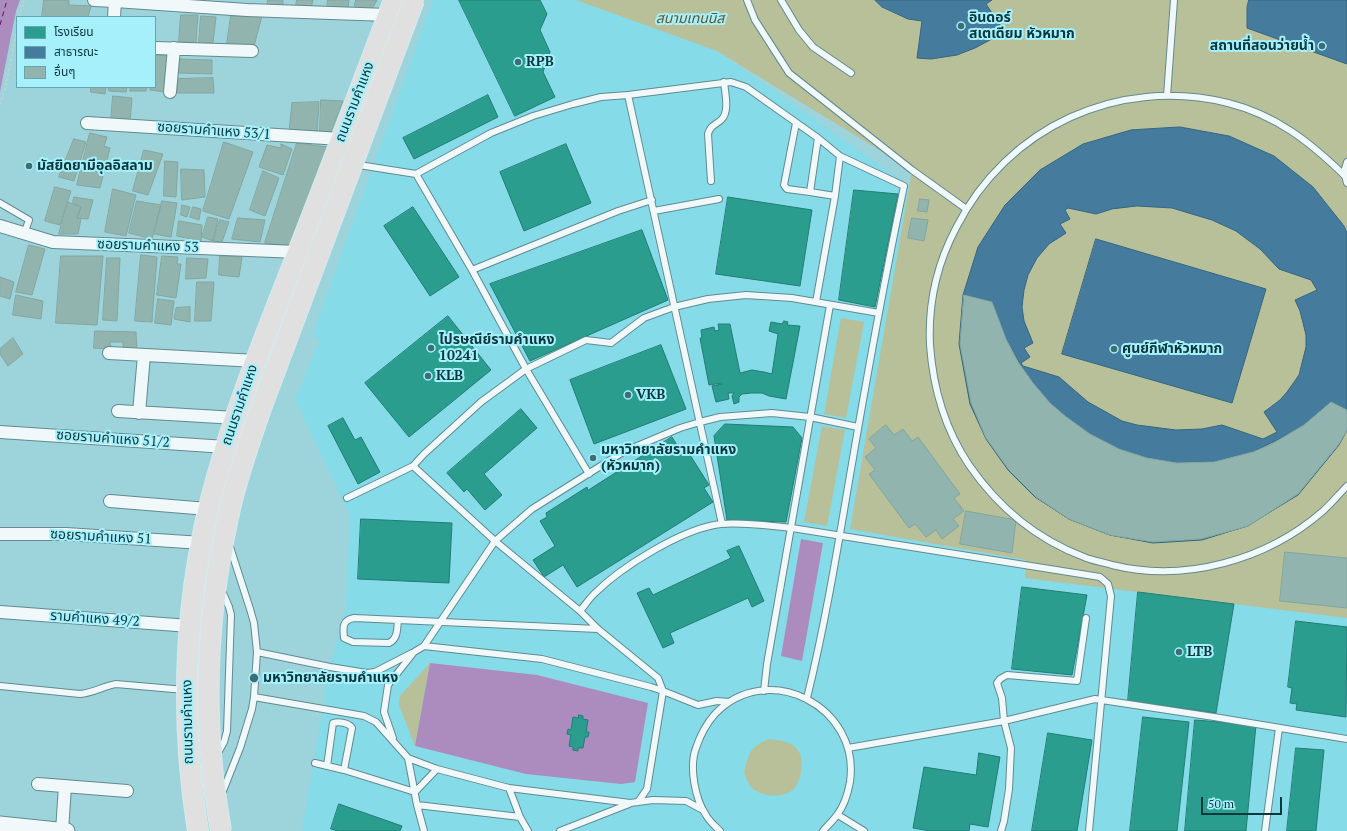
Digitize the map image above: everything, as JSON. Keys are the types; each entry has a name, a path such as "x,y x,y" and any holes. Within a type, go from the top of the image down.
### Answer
{"main road":[{"name":"ถนนรามคำแหง","path":"209,831 202,780 198,724 198,675 201,620 206,576 217,515 230,464 247,412 401,0"},
{"name":"ถนนรามคำแหง","path":"221,831 213,770 210,723 210,674 212,620 218,571 228,518 240,471 260,411 414,0"},
{"name":"ถนนรามคำแหง","path":"229,831 219,751 218,655 223,594 238,508 271,402 421,0"},
{"name":"ถนนรามคำแหง","path":"198,831 189,769 187,690 190,626 208,509 234,421 259,352 391,8"},
{"path":"273,318 300,326"},
{"path":"259,352 290,352"},
{"path":"243,396 271,402"},
{"path":"234,421 261,431"}],"street":[{"path":"94,0 247,10 391,8"},
{"path":"114,16 115,1"},
{"path":"156,48 252,51"},
{"path":"170,92 174,48"},
{"name":"ซอยรามคำแหง 53/1","path":"87,123 341,140"},
{"name":"ซอยรามคำแหง 53","path":"6,228 53,242 298,252"},
{"path":"109,353 144,355 259,352"},
{"path":"139,413 144,355"},
{"path":"118,412 234,421"},
{"name":"ซอยรามคำแหง 51/2","path":"0,432 226,447"},
{"path":"110,501 208,509"},
{"name":"ซอยรามคำแหง 51","path":"0,534 66,534 202,543"},
{"name":"รามคำแหง 49/2","path":"0,612 190,626"},
{"path":"38,784 127,791"},
{"path":"62,831 65,786"},
{"path":"0,824 68,831"}],"lane":[{"path":"747,0 755,20 789,73 912,170 965,208"},
{"path":"781,0 799,30 813,48 851,73"},
{"path":"1167,96 1174,0"},
{"path":"711,181 708,134 710,128 721,120 725,113 724,82"},
{"path":"359,165 416,174 491,133 533,116 573,104 601,97 731,82 746,87 818,138 840,156 904,186 879,313 813,674 807,698"},
{"path":"628,95 722,524"},
{"path":"1347,183 1344,176 1315,147 1288,129 1260,114 1230,104 1206,99 1167,96 1137,98 1107,103 1079,113 1052,126 1026,142 1003,162 983,184 965,208 946,246 934,287 929,329 932,371 942,412 959,451 983,486 1013,516 1048,540 1086,558 1127,568 1169,571 1211,567 1252,555 1290,536 1324,511 1347,486"},
{"path":"796,123 784,187 789,190 835,196"},
{"path":"810,192 818,138"},
{"path":"816,302 835,196 840,156"},
{"path":"1344,176 1347,162"},
{"path":"416,174 472,270 526,369 589,474"},
{"path":"654,211 719,198"},
{"path":"472,270 618,211 652,200"},
{"path":"0,203 29,220 24,234"},
{"path":"347,498 413,466 480,402 526,369 586,340 612,344 644,318 674,307 708,299 746,295 792,298 879,313"},
{"path":"764,691 767,664 830,305"},
{"path":"257,652 344,670 367,673 375,672 414,652 424,646 495,541 532,509 623,452 680,428 720,417 765,413 810,417 858,427"},
{"path":"413,466 495,541 658,678 664,691 647,788 638,802"},
{"path":"580,611 609,581 649,554 688,533 722,524 750,524 792,528 1100,578 1108,584 1111,596 1090,831"},
{"path":"223,791 245,734 254,697 257,652 250,609 230,547"},
{"path":"398,620 396,636 393,641 389,643 353,642 344,638 343,626 347,620 351,618 398,620 598,629"},
{"path":"1001,831 1009,789 1011,748 1004,721 1002,698 997,683 1004,676 1077,681 1086,618"},
{"path":"424,646 542,659 664,691 698,705 717,701 729,702"},
{"path":"394,742 384,712 388,685 414,652"},
{"path":"0,686 80,694 116,684 187,690"},
{"path":"720,831 706,816 703,810 692,777 694,754 702,733 715,714 729,702 746,694 764,691 786,691 807,698 825,710 839,728 848,748 851,771 848,794 838,814 823,831"},
{"path":"254,697 364,716 376,722 408,758 437,769 509,788 630,803 653,800 686,801 703,810"},
{"path":"848,748 1004,721 1095,699 1347,739"},
{"path":"327,766 333,724 338,722 344,723 350,725 352,728 344,770"},
{"path":"1265,831 1279,728"},
{"path":"408,758 417,805 424,831"},
{"path":"315,763 344,770 415,792"},
{"path":"415,792 437,769"},
{"path":"509,788 520,817 528,831"},
{"path":"560,831 630,803"},
{"path":"417,805 520,817"},
{"path":"838,814 864,831"}],"path":[{"path":"19,16 24,0"},
{"path":"0,105 6,86 16,34"}],"shaded area":[{"path":"0,0 20,0 16,11 0,92"},
{"name":"มหาวิทยาลัยรามคำแหง (หัวหมาก)","path":"433,0 576,0 717,51 914,189 851,529 1027,560 1025,578 1347,618 1347,831 302,831 330,667 346,608 350,516 295,399 320,340 312,336"},
{"path":"801,539 823,543 802,661 781,656"},
{"path":"430,663 537,675 648,703 635,782 621,784 526,774 415,746"}],"green space":[{"name":"ศูนย์กีฬาหัวหมาก","path":"576,0 1347,0 1347,618 1025,578 1026,560 850,529 912,170 717,51"},
{"path":"841,318 864,322 846,418 824,414"},
{"path":"822,426 845,430 827,526 804,522"},
{"path":"430,663 415,746 399,705 400,696"},
{"path":"768,739 790,743 795,746 801,756 802,763 799,780 794,789 784,794 772,796 760,793 750,786 744,773 747,761 753,748"}],"building: โรงเรียน":[{"name":"RPB","path":"459,0 540,0 547,14 540,30 550,52 543,72 555,97 515,116"},
{"path":"488,95 498,117 414,159 403,138"},
{"path":"566,144 591,203 524,231 500,172"},
{"path":"854,190 898,194 875,307 839,300"},
{"path":"728,197 812,210 800,286 716,274"},
{"path":"413,207 459,277 430,296 384,226"},
{"path":"642,230 668,300 530,361 490,284"},
{"name":"KLB","path":"448,316 491,370 409,437 365,383"},
{"path":"784,321 788,322 787,325 800,326 786,399 769,396 762,393 751,393 742,394 739,397 739,402 734,404 732,396 734,393 728,393 729,399 716,402 712,386 722,383 709,385 700,338 702,338 701,330 714,327 715,331 719,330 718,324 730,324 740,373 752,370 772,374 778,334 769,331 771,322 782,324"},
{"name":"VKB","path":"661,345 686,409 594,444 570,380"},
{"path":"521,409 537,428 484,474 502,495 485,510 467,489 464,492 447,473"},
{"path":"343,418 355,440 361,437 380,472 358,484 328,426"},
{"path":"725,424 793,427 802,438 786,522 727,520 714,436"},
{"path":"672,437 680,450 685,447 709,485 704,488 713,502 577,587 563,565 544,577 533,560 555,546 540,521 547,517 546,513 587,487 588,490"},
{"path":"361,519 452,523 449,583 358,579"},
{"path":"739,546 764,601 752,607 748,598 670,633 674,643 663,648 637,593 649,588 653,595 731,558 727,551"},
{"path":"1022,587 1087,595 1072,675 1012,669"},
{"name":"LTB","path":"1138,592 1234,604 1216,713 1128,701"},
{"path":"1296,621 1347,627 1346,717 1296,710 1297,704 1290,703 1292,688 1288,687"},
{"path":"579,715 583,716 583,719 588,720 586,732 589,732 588,737 585,737 583,748 578,748 578,751 573,750 573,747 569,746 571,735 567,734 568,729 571,730 573,717 578,718"},
{"path":"1143,717 1189,722 1177,831 1130,831"},
{"path":"1195,720 1256,725 1246,831 1185,831"},
{"path":"1048,733 1092,740 1077,831 1032,831"},
{"path":"1296,748 1324,750 1316,831 1287,831"},
{"path":"979,753 1000,757 988,827 970,824 969,831 930,831 913,828 924,767 976,775"},
{"path":"339,804 402,826 400,831 338,831 331,829"}],"building: สาธารณะ":[{"name":"อินดอร์ สเตเดียม หัวหมาก","path":"875,0 992,0 986,4 1005,32 975,48 957,55 931,59 917,58 922,21 908,19 882,7"},
{"name":"สถานที่สอนว่ายน้ำ","path":"1249,0 1347,0 1347,64 1247,28 1247,8"},
{"path":"1180,127 1229,136 1274,156 1313,187 1344,226 1347,233 1347,410 1331,402 1304,425 1291,433 1253,452 1214,462 1177,463 1147,458 1119,449 1090,434 1050,403 1025,373 1006,339 992,302 964,295 960,344 971,403 986,438 1009,470 1036,497 1069,519 1035,497 1008,470 986,439 970,404 959,344 963,295 978,247 1005,205 1040,170 1083,144 1131,130","holes":["1137,206 1172,208 1212,220 1236,231 1260,249 1279,269 1311,280 1317,290 1295,300 1300,311 1306,335 1306,347 1299,375 1280,400 1264,412 1277,432 1263,439 1222,425 1202,429 1176,430 1137,425 1122,421 1088,402 1059,377 1023,366 1021,363 1030,357 1024,348 1033,343 1024,321 1022,307 1028,275 1037,258 1049,244 1066,233 1060,224 1070,219 1065,210 1068,208 1096,214 1112,209"]},
{"path":"1096,239 1266,289 1232,403 1062,354"},
{"path":"1347,430 1339,445 1298,495 1267,514 1298,494 1339,444"},
{"path":"1239,528 1202,540 1153,543 1110,535 1153,542 1201,539"}],"building: อื่นๆ":[{"path":"44,0 69,0 69,5 91,6 88,16 42,16"},
{"path":"268,0 283,0 283,8 267,7"},
{"path":"297,0 313,0 311,8 296,6"},
{"path":"328,0 349,0 348,9 327,7"},
{"path":"356,0 377,0 372,9 354,9"},
{"path":"181,15 198,15 196,42 179,42"},
{"path":"201,16 216,17 213,43 199,42"},
{"path":"231,16 262,16 254,46 227,44"},
{"path":"156,55 168,56 165,92 150,90 150,88 156,88"},
{"path":"178,59 212,60 212,74 178,73"},
{"path":"213,78 214,93 177,93 178,79"},
{"path":"91,88 106,88 105,94 91,92"},
{"path":"109,88 127,88 126,92 109,91"},
{"path":"131,88 147,88 146,91 130,91"},
{"path":"113,96 132,98 130,122 111,120"},
{"path":"321,100 343,101 331,132 320,131"},
{"path":"319,102 317,133 289,131 292,103"},
{"path":"90,133 107,137 104,146 110,148 100,188 77,185"},
{"path":"74,139 86,142 74,181 59,177"},
{"path":"224,142 253,152 229,219 203,211"},
{"path":"297,143 327,147 290,246 265,243"},
{"path":"281,144 292,149 283,175 259,167 267,145 281,148"},
{"path":"144,150 163,154 148,195 133,191"},
{"path":"165,161 178,162 176,197 164,196"},
{"path":"181,169 204,170 205,197 182,200"},
{"path":"263,171 279,178 265,216 250,210"},
{"path":"55,187 71,191 60,225 45,221"},
{"path":"113,189 136,195 126,236 105,232"},
{"path":"74,197 93,200 88,219 77,218 81,207 73,203"},
{"path":"920,199 929,200 927,212 918,211"},
{"path":"137,201 161,205 152,239 129,233"},
{"path":"162,201 177,203 171,237 154,234"},
{"path":"68,202 81,207 77,218 81,219 78,234 59,234"},
{"path":"182,205 190,207 187,217 181,215"},
{"path":"193,207 201,209 199,220 190,217"},
{"path":"208,217 218,219 213,241 202,237"},
{"path":"238,218 265,220 260,242 232,239"},
{"path":"912,218 928,220 924,241 908,238"},
{"path":"220,220 229,222 222,242 213,241"},
{"path":"179,221 202,225 201,241 177,236"},
{"path":"29,245 45,249 32,295 16,292"},
{"path":"141,255 157,257 152,322 135,321"},
{"path":"61,256 103,256 97,325 56,323"},
{"path":"162,256 178,257 177,264 181,264 176,298 157,295"},
{"path":"220,256 242,257 239,277 219,275"},
{"path":"107,258 120,258 117,321 103,320"},
{"path":"187,258 208,259 206,278 186,279"},
{"path":"0,277 14,282 10,299 0,296"},
{"path":"197,282 214,282 211,321 195,321"},
{"path":"16,295 43,301 41,319 13,315"},
{"path":"964,295 992,302 1006,339 1018,362 1050,403 1090,434 1119,449 1147,458 1177,463 1214,462 1253,452 1272,444 1304,425 1331,402 1347,410 1347,430 1339,444 1298,494 1248,526 1201,539 1153,542 1110,535 1069,519 1036,497 1009,470 986,438 971,403 960,344"},
{"path":"158,299 174,301 171,325 155,323"},
{"path":"190,307 190,322 174,319 176,308"},
{"path":"95,331 136,332 137,350 123,350 123,342 110,342 111,349 94,348"},
{"path":"13,338 23,354 8,366 0,354 0,349"},
{"path":"886,425 894,435 903,429 912,441 918,437 960,494 954,498 964,511 953,519 959,526 942,539 936,530 926,537 915,524 909,528 869,474 875,470 865,457 876,448 869,439"},
{"path":"966,511 1016,520 1012,553 960,544"},
{"path":"1285,552 1347,558 1347,608 1280,601"}],"ferry route":[{"path":"0,25 7,0"}],"place":[{"name":"อินดอร์ สเตเดียม หัวหมาก","path":"961,26"},
{"name":"สถานที่สอนว่ายน้ำ","path":"1322,46"},
{"name":"RPB","path":"518,62"},
{"name":"มัสยิดยามีอุลอิสลาม","path":"29,166"},
{"name":"ไปรษณีย์รามคำแหง 10241","path":"431,348"},
{"name":"ศูนย์กีฬาหัวหมาก","path":"1114,349"},
{"name":"KLB","path":"428,376"},
{"name":"VKB","path":"628,395"},
{"name":"มหาวิทยาลัยรามคำแหง (หัวหมาก)","path":"593,458"},
{"name":"LTB","path":"1179,652"},
{"name":"มหาวิทยาลัยรามคำแหง","path":"254,678"}],"park label":[{"name":"สนามเทนนิส","path":"690,19"}]}
